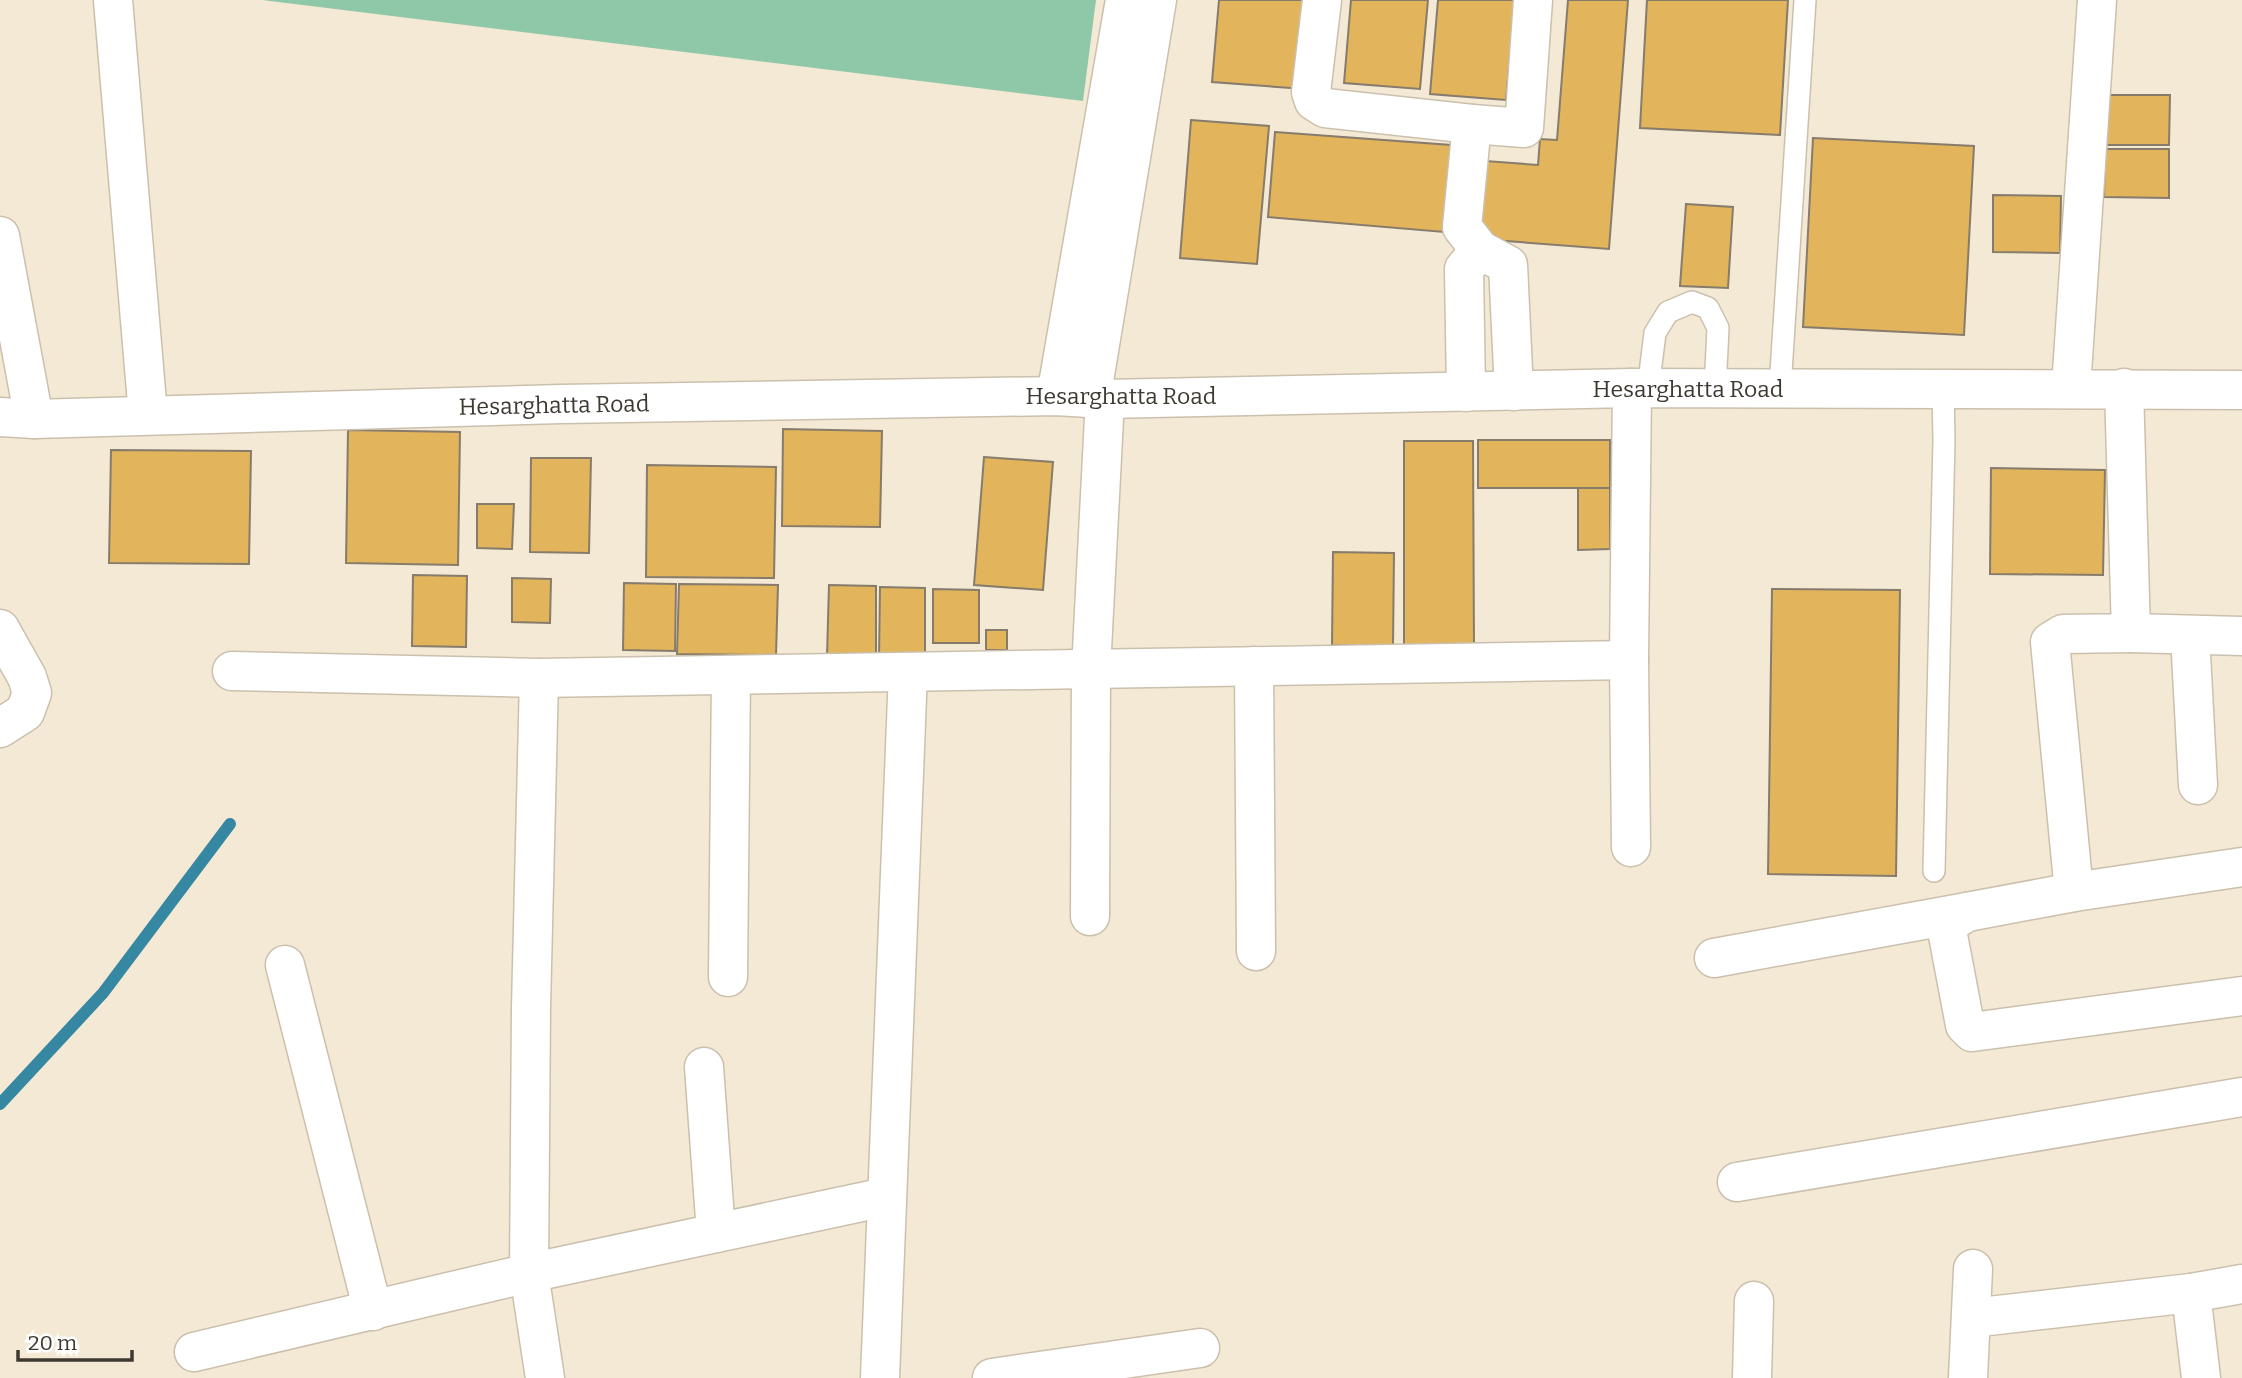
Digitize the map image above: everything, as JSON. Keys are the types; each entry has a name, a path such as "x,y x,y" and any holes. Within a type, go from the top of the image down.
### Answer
{"street":[{"path":"113,0 148,415"},
{"path":"1090,916 1091,669 1084,398 1125,0"},
{"path":"1084,398 1157,0"},
{"path":"1322,0 1311,92 1314,101 1325,108 1524,128 1533,0"},
{"path":"2071,388 2097,0"},
{"path":"1472,124 1462,227 1480,250 1508,265 1514,391"},
{"path":"0,236 17,418"},
{"path":"1466,392 1464,269 1480,250"},
{"path":"1631,847 1629,660 1640,388"},
{"name":"Hesarghatta Road","path":"17,418 575,404 1640,388 2242,390"},
{"path":"2124,388 2131,633"},
{"path":"0,629 27,677 32,693 25,712 0,728"},
{"path":"2074,892 2050,642 2063,634 2242,636"},
{"path":"2190,635 2198,785"},
{"path":"232,671 539,678 1629,660"},
{"path":"1254,666 1256,951"},
{"path":"880,1378 885,1197 908,672"},
{"path":"728,977 730,675"},
{"path":"539,678 531,1008 529,1273 545,1378"},
{"path":"1714,958 2074,892 2242,867"},
{"path":"1967,912 1954,920 1947,930 1965,1025 1972,1032 2242,996"},
{"path":"285,965 373,1311"},
{"path":"704,1067 716,1233"},
{"path":"1737,1182 2242,1097"},
{"path":"194,1352 529,1273 885,1197"},
{"path":"1968,1378 1973,1269"},
{"path":"1970,1318 2191,1293 2242,1284"},
{"path":"2191,1293 2201,1378"},
{"path":"1752,1378 1754,1301"},
{"path":"992,1378 1200,1348"}],"lane":[{"path":"1780,388 1805,0"},
{"path":"1640,388 1655,333 1668,312 1692,302 1708,308 1718,328 1715,389"},
{"path":"1934,871 1943,388"}],"green space":[{"path":"262,0 1096,0 1083,101"}],"building":[{"path":"1219,0 1312,0 1304,89 1212,82"},
{"path":"1351,0 1428,0 1420,89 1344,83"},
{"path":"1438,0 1515,0 1506,100 1430,94"},
{"path":"1568,0 1628,0 1609,249 1480,239 1486,161 1538,165 1540,139 1557,140"},
{"path":"1647,0 1788,0 1780,135 1640,128"},
{"path":"2107,95 2170,95 2169,145 2106,145"},
{"path":"1191,120 1269,126 1257,264 1180,258"},
{"path":"1275,132 1451,145 1444,232 1268,217"},
{"path":"1813,138 1974,146 1964,335 1803,327"},
{"path":"2105,149 2169,149 2169,198 2104,197"},
{"path":"1993,195 2061,196 2060,253 1993,252"},
{"path":"1686,204 1733,207 1728,288 1680,286"},
{"path":"783,429 882,431 880,527 782,526"},
{"path":"348,430 460,432 458,565 346,563"},
{"path":"1478,440 1610,440 1610,488 1478,488"},
{"path":"1404,441 1473,441 1474,647 1404,647"},
{"path":"111,450 251,451 249,564 109,563"},
{"path":"984,457 1053,462 1043,590 974,585"},
{"path":"531,458 591,458 589,553 530,552"},
{"path":"647,465 776,467 774,578 646,577"},
{"path":"1991,468 2105,470 2103,575 1990,574"},
{"path":"1578,488 1610,488 1610,549 1578,550"},
{"path":"477,504 514,504 512,549 477,548"},
{"path":"1333,552 1394,553 1393,646 1332,645"},
{"path":"413,575 467,576 466,647 412,646"},
{"path":"512,578 551,579 550,623 512,622"},
{"path":"624,583 676,584 675,651 623,650"},
{"path":"679,584 778,585 776,655 677,654"},
{"path":"829,585 876,586 876,657 827,656"},
{"path":"880,587 925,588 925,658 879,658"},
{"path":"933,589 979,590 979,643 933,643"},
{"path":"1772,589 1900,590 1896,876 1768,874"},
{"path":"986,630 1007,630 1007,650 986,650"}],"waterway":[{"path":"0,1104 103,993 230,824"}]}
